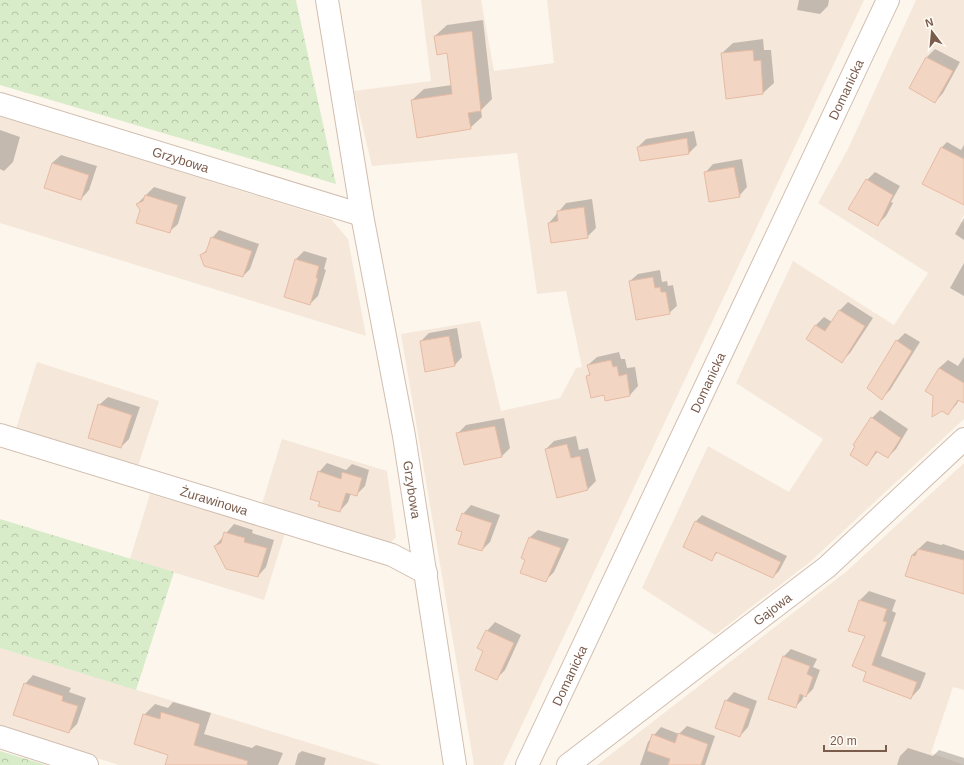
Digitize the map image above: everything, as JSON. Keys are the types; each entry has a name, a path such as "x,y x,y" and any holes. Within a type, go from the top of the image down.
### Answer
{"street":[{"name":"Grzybowa","path":"327,0 362,215 404,436 455,765"},
{"name":"Domanicka","path":"527,765 888,0"},
{"name":"Grzybowa","path":"0,104 362,215"},
{"name":"Żurawinowa","path":"0,435 392,555 426,573"},
{"name":"Gajowa","path":"568,765 827,567 964,439"},
{"path":"0,737 87,765"}],"shaded area":[{"path":"421,0 481,0 494,71 554,63 547,0 864,0 503,765 474,765 401,334 480,321 501,411 560,398 576,368 582,367 566,291 537,294 517,153 372,166 354,91 431,81"},
{"path":"916,0 964,0 964,215 961,221 964,223 964,419 810,562 715,635 642,588 708,446 789,492 823,439 736,383 793,261 894,325 928,273 818,203 848,149"},
{"path":"0,115 331,219 348,239 366,336 0,223"},
{"path":"37,362 159,401 137,469 15,432"},
{"path":"282,439 387,471 396,537 387,546 261,507"},
{"path":"964,463 964,690 953,687 931,753 964,765 597,765 847,571"},
{"path":"150,494 285,533 264,600 130,559"},
{"path":"0,648 381,765 119,765 0,728"}],"green space":[{"path":"0,0 296,0 336,184 0,85"},
{"path":"0,519 174,572 136,690 0,648"},
{"path":"0,751 46,765 0,765"}],"building":[{"path":"472,31 481,111 468,113 471,129 417,138 411,100 452,94 447,53 437,55 434,36"},
{"path":"753,50 754,61 761,60 763,94 726,99 721,53"},
{"path":"926,57 953,71 935,103 909,88"},
{"path":"687,138 689,154 640,161 637,147"},
{"path":"941,147 964,159 964,205 922,184"},
{"path":"52,163 89,175 81,200 44,188"},
{"path":"734,167 740,197 709,202 704,172"},
{"path":"866,179 893,195 878,226 848,209"},
{"path":"145,195 178,205 170,233 136,223 140,210 136,204 143,201"},
{"path":"584,207 588,238 551,243 548,223 558,221 557,211"},
{"path":"211,237 252,251 243,277 204,266 200,255 206,252"},
{"path":"295,259 319,266 316,278 318,278 310,305 284,297"},
{"path":"653,277 655,288 660,287 661,292 666,292 670,314 636,320 629,281"},
{"path":"839,310 865,326 842,363 806,339 815,325 825,331"},
{"path":"449,336 455,366 425,372 420,341"},
{"path":"896,340 912,351 882,400 867,388"},
{"path":"611,360 613,367 617,366 619,376 627,374 630,396 605,401 604,395 591,398 586,376 590,375 587,365"},
{"path":"939,368 964,383 964,403 958,400 948,415 942,411 932,417 933,396 925,391"},
{"path":"98,404 132,415 121,448 88,438"},
{"path":"871,417 901,438 888,458 876,451 867,466 850,455 855,446 853,445"},
{"path":"495,426 502,457 464,465 456,433"},
{"path":"567,444 571,458 580,456 588,490 557,498 545,449"},
{"path":"318,471 341,479 342,472 362,478 357,496 346,493 340,512 318,506 320,502 310,499"},
{"path":"462,513 492,523 482,551 458,544 462,532 456,530"},
{"path":"695,521 781,562 773,578 716,552 712,561 683,547"},
{"path":"224,532 245,538 244,542 267,548 258,577 226,569 214,546 221,543"},
{"path":"529,537 561,548 546,582 520,573 525,560 521,558"},
{"path":"918,549 964,560 964,594 905,576 912,555 915,556"},
{"path":"859,600 887,609 883,621 887,622 872,665 917,682 911,699 863,681 866,672 852,666 865,636 848,631"},
{"path":"486,630 514,643 497,680 475,670 483,651 477,648"},
{"path":"783,656 810,666 807,674 813,677 806,697 800,694 796,708 768,699"},
{"path":"24,683 63,696 62,701 78,706 69,733 13,715"},
{"path":"725,700 750,709 740,737 715,728"},
{"path":"161,712 200,724 194,745 248,761 247,765 165,765 168,755 134,744 143,714 160,719"},
{"path":"678,733 708,744 701,765 668,765 670,759 647,751 652,734 675,743"}]}
